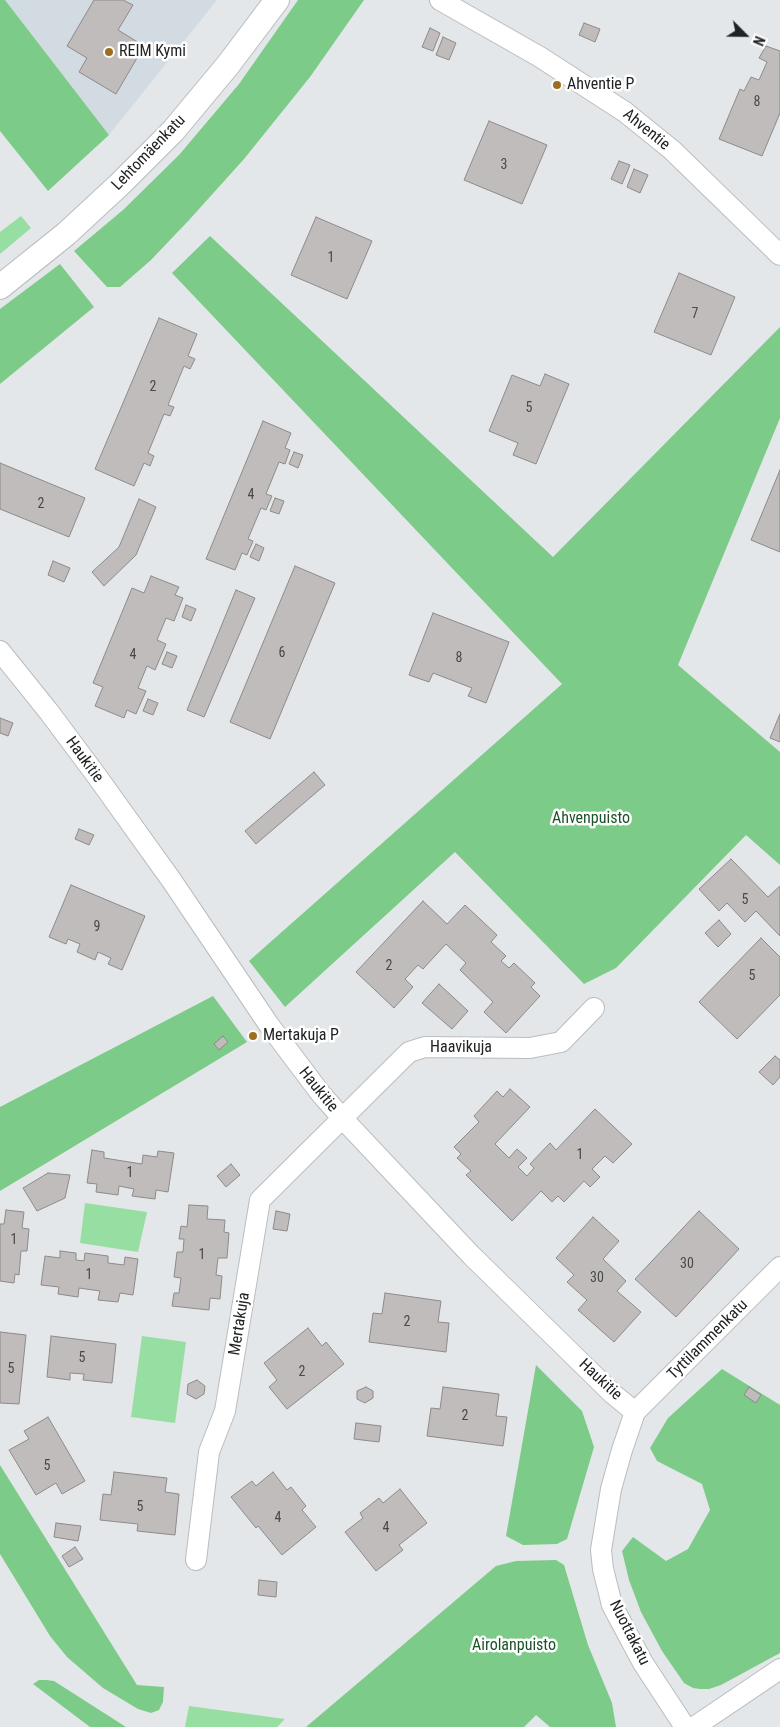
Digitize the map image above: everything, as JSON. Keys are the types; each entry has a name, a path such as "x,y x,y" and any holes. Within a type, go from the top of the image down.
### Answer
{"street":[{"name":"Lehtomäenkatu","path":"0,287 66,234 120,184 172,131 228,65 277,0"},
{"name":"Ahventie","path":"440,0 540,57 625,112 672,150 780,255"},
{"name":"Haukitie","path":"0,651 49,712 101,783 172,881 294,1060 342,1120 470,1256 613,1394 635,1412"},
{"name":"Haavikuja","path":"342,1120 409,1052 425,1047 530,1048 561,1042 594,1008"},
{"name":"Mertakuja","path":"196,1560 209,1452 225,1411 260,1200 342,1120"},
{"name":"Tyttilammenkatu","path":"635,1412 780,1267"},
{"name":"Nuottakatu","path":"635,1412 611,1489 601,1550 603,1569 612,1605 621,1624 643,1663 686,1727"},
{"path":"694,1727 780,1669"}],"shaded area":[{"path":"5,0 217,0 109,135"}],"green space":[{"path":"0,0 5,0 109,135 48,191 0,131"},
{"path":"298,0 364,0 310,77 244,159 151,260 120,287 107,287 74,251 123,210 179,155 239,84"},
{"path":"21,216 31,228 0,254 0,232"},
{"name":"Ahvenpuisto","path":"210,236 553,557 780,327 780,418 678,665 780,752 780,865 746,835 616,968 584,984 455,852 285,1007 249,961 562,684 172,273"},
{"path":"60,264 94,307 0,384 0,309"},
{"path":"213,996 247,1042 0,1191 0,1107"},
{"path":"85,1203 147,1212 138,1252 80,1243"},
{"path":"142,1336 186,1342 175,1423 131,1417"},
{"path":"536,1365 582,1411 594,1447 567,1539 557,1544 523,1545 506,1536"},
{"path":"722,1369 780,1405 780,1653 721,1685 709,1689 700,1689 693,1688 684,1683 662,1651 641,1612 629,1580 622,1551 633,1537 666,1561 688,1549 710,1510 702,1484 657,1461 650,1448 668,1418"},
{"path":"0,1465 137,1685 164,1687 163,1702 159,1710 151,1713 138,1709 103,1688 67,1657 50,1636 0,1554"},
{"name":"Airolanpuisto","path":"556,1560 564,1565 588,1645 612,1703 616,1727 550,1727 536,1715 524,1727 306,1727 496,1566 516,1561"},
{"path":"39,1680 54,1681 126,1727 90,1727 33,1684"},
{"path":"189,1706 285,1719 277,1727 185,1727"}],"building":[{"name":"REIM Kymi","path":"94,0 123,0 133,5 118,30 144,46 116,94 79,72 87,58 67,46"},
{"path":"584,23 600,29 595,42 579,35"},
{"path":"430,28 440,33 433,51 422,47"},
{"path":"443,37 456,43 449,60 436,55"},
{"path":"766,46 780,51 780,113 762,156 719,139 740,89 744,91 751,77 759,80 767,62 759,58"},
{"path":"489,121 547,145 522,204 464,180"},
{"path":"619,161 630,165 622,184 611,179"},
{"path":"634,169 648,175 640,193 627,187"},
{"path":"316,217 372,241 347,299 291,275"},
{"path":"679,273 735,297 711,355 654,332"},
{"path":"159,318 197,334 188,356 195,359 190,369 184,366 168,405 174,407 170,416 164,414 148,453 154,456 150,466 144,463 134,486 95,469"},
{"path":"545,374 569,384 536,464 513,455 518,443 489,431 512,375 540,386"},
{"path":"263,421 291,433 285,448 290,450 285,464 279,462 266,494 272,496 266,510 261,508 248,539 253,541 247,555 242,553 235,570 206,559"},
{"path":"294,452 303,455 298,468 289,464"},
{"path":"0,463 85,498 69,537 0,509"},
{"path":"780,470 780,552 751,540"},
{"path":"275,498 284,501 279,514 270,511"},
{"path":"139,499 156,507 136,555 104,586 92,572 119,547"},
{"path":"256,544 264,548 259,561 250,557"},
{"path":"53,561 70,568 64,582 48,575"},
{"path":"295,566 335,583 270,739 230,722"},
{"path":"151,576 179,587 175,595 183,598 174,621 166,618 157,640 166,644 155,670 147,666 138,688 146,691 136,714 127,710 124,718 95,706 103,687 93,683 132,588 144,593"},
{"path":"236,590 255,598 204,717 187,710"},
{"path":"186,605 196,609 191,621 182,617"},
{"path":"433,613 509,642 486,703 468,696 472,688 433,673 429,682 409,675"},
{"path":"167,652 177,656 172,668 162,664"},
{"path":"148,699 158,703 153,715 143,711"},
{"path":"780,714 780,742 770,738"},
{"path":"0,718 13,723 8,736 0,733"},
{"path":"314,772 325,785 256,844 245,831"},
{"path":"79,829 94,835 89,845 75,839"},
{"path":"731,859 768,897 780,886 780,936 756,911 745,922 727,903 719,911 699,889"},
{"path":"71,885 145,916 122,970 108,964 111,958 98,952 95,960 77,952 80,944 68,939 66,944 49,937"},
{"path":"423,901 447,924 465,905 497,935 491,942 506,956 501,961 509,968 514,963 535,983 531,987 540,996 506,1033 484,1012 493,1002 460,970 466,963 446,944 423,969 418,965 405,979 413,987 394,1008 356,972"},
{"path":"719,920 731,934 718,947 705,933"},
{"path":"761,938 780,957 780,995 737,1039 699,1002"},
{"path":"439,984 468,1011 452,1029 422,1003"},
{"path":"223,1036 228,1042 219,1050 214,1044"},
{"path":"775,1056 780,1060 780,1077 773,1085 759,1072"},
{"path":"510,1089 530,1107 495,1144 509,1158 517,1149 527,1158 518,1167 527,1176 534,1168 530,1164 550,1143 556,1150 595,1109 632,1144 613,1163 605,1156 592,1169 600,1177 590,1187 584,1181 564,1202 558,1196 552,1202 541,1191 512,1221 466,1175 471,1171 457,1158 461,1154 454,1147 479,1122 474,1116 497,1091 503,1097"},
{"path":"92,1150 104,1152 104,1158 142,1164 143,1155 157,1157 158,1151 174,1153 168,1192 156,1190 155,1199 132,1196 134,1189 119,1186 118,1195 96,1192 97,1184 87,1183"},
{"path":"231,1164 240,1175 226,1187 217,1176"},
{"path":"48,1173 70,1175 65,1198 37,1211 23,1188"},
{"path":"189,1205 208,1206 207,1219 225,1220 224,1232 229,1233 227,1258 218,1258 216,1275 222,1276 220,1299 210,1298 209,1310 172,1306 174,1293 179,1293 181,1278 174,1277 177,1252 183,1252 184,1239 179,1239 181,1226 187,1227"},
{"path":"6,1210 24,1212 22,1228 29,1229 27,1251 21,1251 19,1275 15,1274 14,1283 0,1281 0,1224 4,1224"},
{"path":"276,1211 290,1214 287,1231 273,1229"},
{"path":"699,1211 739,1249 676,1317 635,1279"},
{"path":"593,1217 619,1241 603,1259 626,1281 617,1291 641,1312 614,1342 578,1310 587,1300 567,1282 574,1275 556,1258"},
{"path":"60,1251 76,1253 76,1260 84,1261 85,1253 108,1256 108,1263 124,1265 125,1257 138,1259 133,1295 120,1293 118,1302 98,1300 100,1291 79,1288 78,1297 58,1294 59,1287 41,1285 45,1256 60,1258"},
{"path":"385,1293 441,1301 438,1322 449,1323 446,1352 369,1342 373,1313 382,1314"},
{"path":"308,1328 322,1346 326,1342 344,1364 287,1409 269,1387 277,1380 264,1363"},
{"path":"0,1332 26,1335 19,1404 0,1403"},
{"path":"51,1336 116,1344 112,1383 83,1380 84,1374 70,1373 70,1380 47,1377"},
{"path":"197,1380 205,1386 204,1394 196,1399 187,1394 188,1384"},
{"path":"366,1387 373,1391 373,1398 365,1403 357,1399 357,1391"},
{"path":"443,1387 499,1394 496,1416 507,1417 503,1446 427,1436 431,1408 440,1409"},
{"path":"749,1387 761,1395 756,1403 744,1395"},
{"path":"48,1417 85,1481 62,1494 56,1483 36,1495 9,1450 29,1439 24,1431"},
{"path":"356,1423 381,1426 379,1442 354,1439"},
{"path":"114,1472 167,1478 165,1492 179,1494 175,1535 137,1531 138,1524 100,1520 103,1494 111,1495"},
{"path":"273,1472 287,1490 291,1487 306,1506 302,1510 316,1527 282,1555 258,1526 256,1528 231,1497 252,1481 256,1486"},
{"path":"400,1489 427,1523 399,1545 403,1550 376,1571 345,1532 363,1518 360,1513 379,1498 383,1503"},
{"path":"56,1523 81,1526 78,1541 54,1537"},
{"path":"75,1547 83,1559 69,1567 62,1556"},
{"path":"259,1580 277,1582 276,1597 258,1595"}],"place":[{"name":"REIM Kymi","path":"109,52"},
{"name":"Ahventie P","path":"557,85"},
{"name":"Mertakuja P","path":"253,1036"}]}
